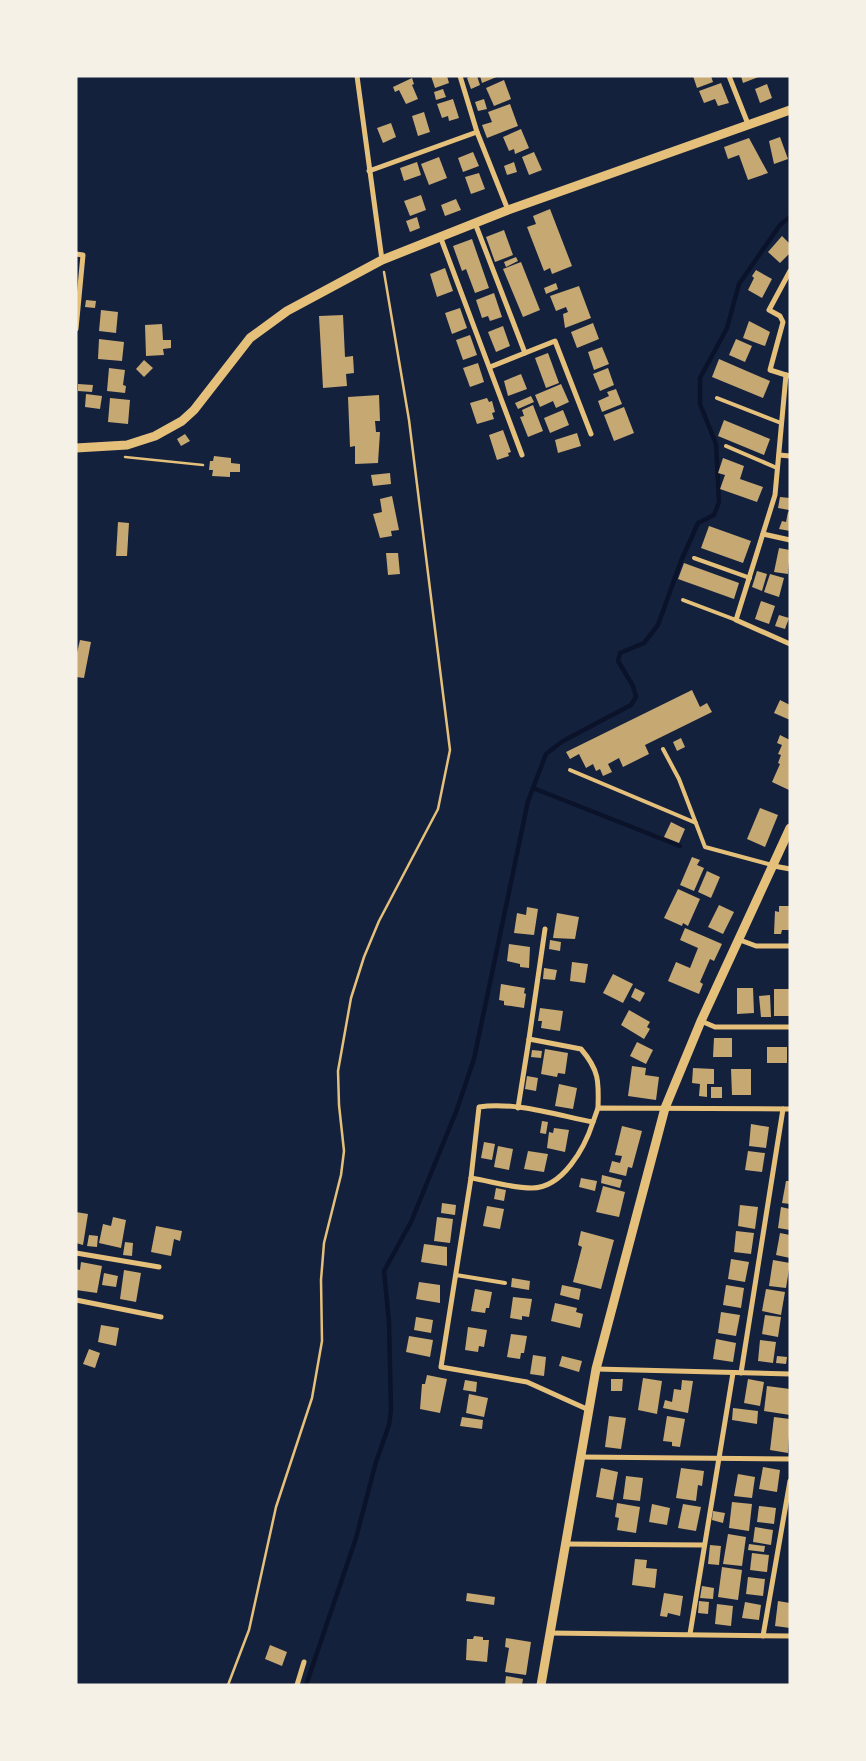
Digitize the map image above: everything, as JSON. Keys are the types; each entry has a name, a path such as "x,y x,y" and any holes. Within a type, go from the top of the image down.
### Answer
{"street":[{"path":"358,76 382,260"},
{"path":"460,76 477,132 508,210"},
{"path":"730,76 748,124"},
{"path":"76,448 127,445 155,436 182,421 194,410 237,353 257,332 287,311 382,260 475,222 790,110"},
{"path":"369,171 477,132"},
{"path":"475,222 525,353"},
{"path":"440,236 522,456"},
{"path":"76,254 83,255 76,328"},
{"path":"790,271 769,310 780,316 783,322 770,370 788,376 781,424 775,495 736,620 790,644"},
{"path":"490,367 555,341 591,434"},
{"path":"779,455 790,456"},
{"path":"763,534 790,540"},
{"path":"540,1685 596,1369 665,1108 701,1021 790,828"},
{"path":"774,866 790,869"},
{"path":"518,1108 545,929"},
{"path":"740,940 756,946 790,946"},
{"path":"701,1021 716,1027 790,1027"},
{"path":"471,1178 531,1188 543,1187 574,1162 586,1143 598,1108 599,1081 594,1066 581,1049 529,1040"},
{"path":"589,1410 527,1382 441,1366 471,1178 480,1107 490,1105 518,1108 593,1122"},
{"path":"598,1108 790,1109"},
{"path":"741,1374 783,1109"},
{"path":"76,1253 159,1267"},
{"path":"76,1300 161,1317"},
{"path":"596,1369 790,1374"},
{"path":"690,1634 732,1373"},
{"path":"581,1457 790,1459"},
{"path":"764,1636 790,1482"},
{"path":"566,1544 704,1545"},
{"path":"548,1632 790,1636"},
{"path":"297,1685 304,1662"}],"lane":[{"path":"717,398 781,424"},
{"path":"726,446 778,468"},
{"path":"694,558 750,578"},
{"path":"683,600 736,620"},
{"path":"663,749 679,779 705,846 774,866"},
{"path":"570,770 696,823"},
{"path":"456,1275 505,1283"}],"path":[{"path":"228,1685 249,1630 276,1507 314,1388 322,1341 321,1280 324,1243 341,1175 344,1151 339,1105 338,1071 351,998 364,957 379,921 438,809 450,750 409,420 382,260"},
{"path":"376,276 390,268"},
{"path":"130,452 120,455 204,465"}],"building":[{"path":"431,76 447,76 449,83 435,88"},
{"path":"477,76 480,85 471,89 467,78"},
{"path":"480,76 499,76 482,83"},
{"path":"693,76 711,76 713,82 697,88"},
{"path":"741,76 761,76 743,83"},
{"path":"412,78 414,84 412,85 418,99 406,104 399,90 395,92 393,87"},
{"path":"504,80 511,99 494,106 486,88"},
{"path":"721,83 729,103 718,106 715,99 704,103 699,91"},
{"path":"767,84 772,98 760,103 755,89"},
{"path":"443,89 446,97 436,100 434,92"},
{"path":"453,99 459,118 449,121 448,116 442,118 437,104"},
{"path":"484,99 487,109 478,111 475,102"},
{"path":"510,104 518,126 487,138 482,125 492,122 488,112"},
{"path":"424,112 430,132 418,136 412,116"},
{"path":"391,123 396,137 383,143 377,128"},
{"path":"521,129 529,148 515,154 514,149 509,151 503,137"},
{"path":"780,137 788,159 774,164 769,141"},
{"path":"749,138 768,173 748,180 739,155 728,159 724,147"},
{"path":"473,152 479,166 463,172 458,158"},
{"path":"534,152 542,170 529,175 522,157"},
{"path":"439,157 447,178 429,185 421,164"},
{"path":"417,162 421,175 404,181 400,168"},
{"path":"514,162 517,172 507,175 504,166"},
{"path":"479,173 485,189 471,194 465,177"},
{"path":"421,195 426,210 410,216 404,201"},
{"path":"456,199 461,210 445,216 441,205"},
{"path":"550,209 572,266 552,274 550,268 544,271 527,227 536,224 533,216"},
{"path":"417,217 420,228 410,232 406,221"},
{"path":"504,230 513,255 495,262 486,237"},
{"path":"782,236 790,244 790,253 780,263 768,252"},
{"path":"472,239 489,288 475,293 466,269 462,271 453,246"},
{"path":"516,257 518,261 506,267 504,262"},
{"path":"521,262 540,310 523,317 503,269"},
{"path":"445,268 453,291 437,297 430,274"},
{"path":"756,270 772,279 762,298 748,290"},
{"path":"556,283 558,289 546,294 544,288"},
{"path":"579,286 591,318 565,328 563,314 568,312 566,307 556,311 550,296"},
{"path":"494,293 502,317 490,321 488,316 482,318 476,300"},
{"path":"86,300 96,301 95,308 85,307"},
{"path":"460,308 467,328 452,334 445,313"},
{"path":"101,310 118,312 116,333 99,331"},
{"path":"343,315 345,357 353,356 354,373 346,374 347,386 323,388 319,316"},
{"path":"749,321 770,332 765,346 743,338"},
{"path":"593,323 599,339 577,348 571,332"},
{"path":"162,324 163,340 171,340 171,348 163,349 164,355 146,356 145,325"},
{"path":"503,326 510,346 496,352 488,332"},
{"path":"470,335 477,355 463,360 456,340"},
{"path":"99,339 124,342 122,361 98,359"},
{"path":"736,339 752,346 745,362 729,355"},
{"path":"602,347 609,364 594,370 588,352"},
{"path":"548,353 559,383 546,388 535,358"},
{"path":"719,359 770,381 763,398 712,377"},
{"path":"144,360 153,368 144,377 136,369"},
{"path":"478,363 484,382 470,387 463,368"},
{"path":"109,368 125,370 123,385 126,386 125,393 107,391"},
{"path":"608,368 614,385 600,391 593,374"},
{"path":"521,374 527,389 508,396 504,381"},
{"path":"78,384 93,385 92,392 78,391"},
{"path":"561,384 569,402 556,408 553,401 540,407 535,395"},
{"path":"616,389 622,404 602,412 598,401 609,396 607,392"},
{"path":"86,394 102,396 100,409 85,407"},
{"path":"379,395 380,421 375,421 376,432 380,432 378,463 355,464 355,446 350,447 348,397"},
{"path":"531,396 534,402 518,409 515,403"},
{"path":"110,398 130,400 128,424 108,422"},
{"path":"487,398 489,402 492,401 495,412 492,413 494,419 477,424 470,403"},
{"path":"533,405 543,431 528,437 520,417 524,416 522,410"},
{"path":"624,407 634,433 614,441 604,415"},
{"path":"563,410 569,425 550,433 544,418"},
{"path":"724,420 770,439 764,455 718,436"},
{"path":"503,430 511,452 508,453 509,456 497,460 489,435"},
{"path":"577,433 581,446 558,453 555,440"},
{"path":"185,434 190,441 181,446 177,439"},
{"path":"214,456 231,458 231,463 240,464 240,472 230,472 230,477 212,476 213,470 209,470 210,461 213,461"},
{"path":"723,458 744,466 740,479 763,487 757,502 720,489 725,475 718,473"},
{"path":"390,473 391,484 373,486 371,475"},
{"path":"392,496 399,530 391,531 392,536 380,538 373,514 382,512 380,499"},
{"path":"780,497 790,498 789,510 778,508"},
{"path":"788,512 790,513 790,531 779,529 782,521 786,522"},
{"path":"118,522 129,523 127,556 116,556"},
{"path":"709,526 751,541 743,563 701,548"},
{"path":"779,548 790,550 788,574 774,572"},
{"path":"386,553 398,553 400,574 388,575"},
{"path":"684,563 739,583 734,599 678,579"},
{"path":"757,571 767,574 762,591 752,587"},
{"path":"770,574 784,578 779,597 764,592"},
{"path":"761,601 775,606 769,624 755,619"},
{"path":"779,615 789,618 785,629 775,626"},
{"path":"80,640 91,642 84,678 76,677 76,657"},
{"path":"692,690 700,707 707,703 712,712 645,745 649,754 623,767 619,758 608,764 612,772 603,776 600,769 596,771 593,764 586,768 579,754 570,759 566,752"},
{"path":"780,700 790,705 790,720 774,713"},
{"path":"780,735 790,740 789,790 772,782 780,764 778,763 781,755 778,754 782,745 777,743"},
{"path":"681,738 685,747 677,751 673,742"},
{"path":"760,808 778,815 765,847 747,839"},
{"path":"671,822 685,829 679,843 664,837"},
{"path":"692,857 700,860 697,865 704,868 694,891 680,885"},
{"path":"707,871 720,877 711,898 698,892"},
{"path":"678,889 700,899 688,926 683,923 682,926 664,918"},
{"path":"719,905 734,912 723,934 708,927"},
{"path":"779,906 790,906 790,930 782,930 781,934 774,934 775,911 779,912"},
{"path":"527,907 538,909 534,935 514,933 517,913 526,915"},
{"path":"557,913 579,917 575,939 553,938"},
{"path":"685,928 722,944 714,961 710,959 700,982 703,984 699,994 668,981 676,962 690,968 698,948 680,940"},
{"path":"550,940 561,942 560,951 549,949"},
{"path":"509,944 530,947 529,968 520,967 520,964 507,961"},
{"path":"572,962 588,964 585,983 570,981"},
{"path":"544,968 557,970 555,980 543,979"},
{"path":"613,974 633,984 623,1003 603,993"},
{"path":"501,984 525,988 524,1008 504,1005 504,1001 499,1000"},
{"path":"635,988 645,993 640,1002 631,997"},
{"path":"737,988 753,988 754,1013 737,1014"},
{"path":"774,989 790,989 790,1016 774,1016"},
{"path":"770,995 771,1017 761,1017 759,996"},
{"path":"540,1008 563,1011 560,1031 541,1028 542,1021 538,1021"},
{"path":"629,1010 650,1022 647,1027 650,1029 644,1039 621,1025"},
{"path":"714,1038 732,1038 732,1057 713,1057"},
{"path":"637,1042 653,1050 646,1064 630,1056"},
{"path":"767,1047 787,1047 787,1063 767,1063"},
{"path":"545,1049 568,1053 565,1074 558,1073 557,1077 541,1074"},
{"path":"532,1050 542,1051 541,1058 531,1057"},
{"path":"632,1066 646,1068 645,1075 659,1077 656,1100 628,1096"},
{"path":"693,1068 714,1069 714,1084 707,1084 707,1097 699,1096 700,1084 692,1083"},
{"path":"731,1069 751,1069 751,1095 732,1095"},
{"path":"527,1076 538,1078 536,1091 525,1089"},
{"path":"559,1084 577,1088 573,1109 555,1106"},
{"path":"711,1087 722,1087 722,1098 711,1098"},
{"path":"542,1121 548,1122 546,1134 540,1133"},
{"path":"751,1124 769,1127 766,1148 749,1146"},
{"path":"622,1126 642,1131 632,1168 628,1167 626,1176 609,1172 612,1161 620,1163 622,1156 615,1155"},
{"path":"554,1128 569,1130 565,1152 547,1148 549,1132 553,1133"},
{"path":"484,1142 495,1144 492,1160 481,1158"},
{"path":"498,1146 513,1149 509,1170 494,1167"},
{"path":"528,1151 548,1154 544,1172 524,1169"},
{"path":"748,1151 765,1153 762,1172 745,1170"},
{"path":"602,1175 622,1180 620,1188 601,1183"},
{"path":"581,1178 597,1181 595,1191 579,1187"},
{"path":"786,1181 790,1181 790,1204 782,1203"},
{"path":"603,1186 625,1192 619,1217 596,1212"},
{"path":"496,1188 506,1190 504,1201 494,1199"},
{"path":"442,1203 456,1205 455,1215 441,1213"},
{"path":"740,1205 758,1207 755,1229 738,1226"},
{"path":"487,1206 504,1209 500,1229 483,1226"},
{"path":"781,1207 790,1209 790,1230 778,1228"},
{"path":"76,1212 88,1214 83,1245 76,1243"},
{"path":"113,1217 126,1220 121,1248 99,1243 103,1224 111,1226"},
{"path":"437,1217 453,1219 450,1243 434,1241"},
{"path":"156,1226 182,1231 180,1241 174,1239 171,1256 151,1252"},
{"path":"581,1231 614,1240 601,1289 573,1282 582,1247 578,1245"},
{"path":"736,1231 754,1233 751,1254 734,1252"},
{"path":"780,1233 790,1235 790,1258 776,1255"},
{"path":"89,1235 98,1236 97,1247 87,1246"},
{"path":"125,1242 133,1243 132,1256 123,1255"},
{"path":"424,1244 447,1247 447,1266 421,1262"},
{"path":"731,1259 749,1262 745,1282 728,1279"},
{"path":"773,1260 790,1263 786,1288 769,1286"},
{"path":"81,1262 102,1266 97,1293 76,1290 76,1269 80,1270"},
{"path":"124,1270 141,1273 136,1302 120,1299"},
{"path":"104,1273 118,1276 116,1287 102,1285"},
{"path":"512,1278 530,1281 529,1290 511,1287"},
{"path":"419,1282 440,1285 440,1303 416,1299"},
{"path":"562,1285 581,1289 579,1300 560,1295"},
{"path":"726,1285 744,1288 741,1308 723,1305"},
{"path":"475,1289 492,1292 489,1308 486,1308 485,1313 471,1311"},
{"path":"766,1289 785,1292 781,1315 762,1311"},
{"path":"513,1297 532,1299 529,1317 522,1316 522,1320 510,1318"},
{"path":"555,1303 577,1308 576,1312 583,1314 580,1328 551,1321"},
{"path":"721,1312 740,1315 736,1336 718,1333"},
{"path":"765,1315 781,1317 778,1337 762,1334"},
{"path":"416,1317 433,1320 431,1333 414,1330"},
{"path":"101,1325 119,1328 116,1346 98,1342"},
{"path":"468,1327 487,1330 484,1347 479,1346 478,1352 465,1350"},
{"path":"511,1334 527,1336 524,1353 521,1353 520,1359 507,1357"},
{"path":"409,1336 433,1340 430,1357 406,1352"},
{"path":"716,1339 736,1343 733,1362 713,1359"},
{"path":"760,1340 776,1342 773,1363 758,1361"},
{"path":"89,1349 100,1353 95,1368 83,1364"},
{"path":"533,1355 546,1357 544,1376 530,1374"},
{"path":"562,1356 582,1361 579,1372 559,1366"},
{"path":"777,1356 787,1357 786,1364 776,1363"},
{"path":"427,1375 447,1379 440,1413 420,1409 422,1384 425,1384"},
{"path":"643,1378 662,1381 657,1414 638,1410"},
{"path":"611,1379 623,1379 622,1391 611,1391"},
{"path":"748,1379 764,1382 760,1406 744,1403"},
{"path":"465,1380 477,1382 476,1392 463,1390"},
{"path":"682,1380 693,1381 688,1413 663,1408 665,1400 672,1402 674,1389 681,1390"},
{"path":"767,1386 790,1389 790,1415 764,1411"},
{"path":"469,1394 488,1398 484,1417 466,1413"},
{"path":"733,1408 758,1411 757,1424 732,1420"},
{"path":"609,1416 626,1418 621,1449 605,1447"},
{"path":"667,1416 685,1419 680,1447 672,1446 672,1442 663,1441"},
{"path":"462,1417 483,1420 482,1429 460,1426"},
{"path":"774,1417 790,1419 788,1453 770,1450"},
{"path":"763,1467 780,1470 777,1492 759,1489"},
{"path":"601,1468 618,1472 613,1500 596,1497"},
{"path":"681,1468 704,1471 702,1486 698,1485 696,1501 676,1498"},
{"path":"738,1474 755,1477 752,1498 734,1496"},
{"path":"626,1476 643,1478 640,1501 623,1499"},
{"path":"732,1502 752,1504 749,1531 729,1528"},
{"path":"617,1503 640,1507 636,1533 617,1530 619,1518 615,1517"},
{"path":"652,1504 670,1508 667,1525 649,1522"},
{"path":"683,1504 701,1507 696,1531 678,1528"},
{"path":"759,1506 776,1508 774,1524 757,1522"},
{"path":"713,1511 725,1513 723,1523 712,1520"},
{"path":"755,1527 773,1530 771,1545 753,1542"},
{"path":"728,1534 746,1537 742,1566 723,1564"},
{"path":"749,1544 765,1546 764,1552 748,1550"},
{"path":"710,1545 721,1546 719,1565 708,1564"},
{"path":"752,1553 769,1555 767,1572 750,1570"},
{"path":"635,1559 647,1560 646,1568 657,1569 655,1588 632,1585"},
{"path":"722,1567 742,1570 738,1600 718,1597"},
{"path":"748,1577 765,1579 763,1596 746,1594"},
{"path":"702,1586 714,1588 713,1599 700,1598"},
{"path":"467,1593 495,1597 494,1605 466,1601"},
{"path":"664,1593 683,1596 680,1616 668,1613 667,1617 660,1616"},
{"path":"699,1601 709,1602 708,1614 698,1613"},
{"path":"778,1601 790,1603 790,1628 775,1626"},
{"path":"745,1602 761,1605 759,1620 742,1618"},
{"path":"717,1604 733,1606 731,1626 715,1624"},
{"path":"474,1636 483,1637 483,1640 489,1640 487,1662 466,1660 467,1639 473,1639"},
{"path":"506,1638 531,1642 526,1675 505,1672 509,1648 505,1647"},
{"path":"270,1645 287,1652 282,1666 265,1659"},
{"path":"506,1676 523,1679 522,1685 505,1685"}],"waterway":[{"path":"306,1685 356,1538 376,1462 389,1425 391,1410 389,1322 384,1271 411,1222 456,1112 474,1059 528,801 546,754 563,741 631,705 636,697 633,686 618,661 620,653 644,643 658,625 681,561 698,523 714,515 719,502 716,444 700,404 700,378 727,328 739,284 780,225 790,217"},
{"path":"533,788 680,846"}]}
